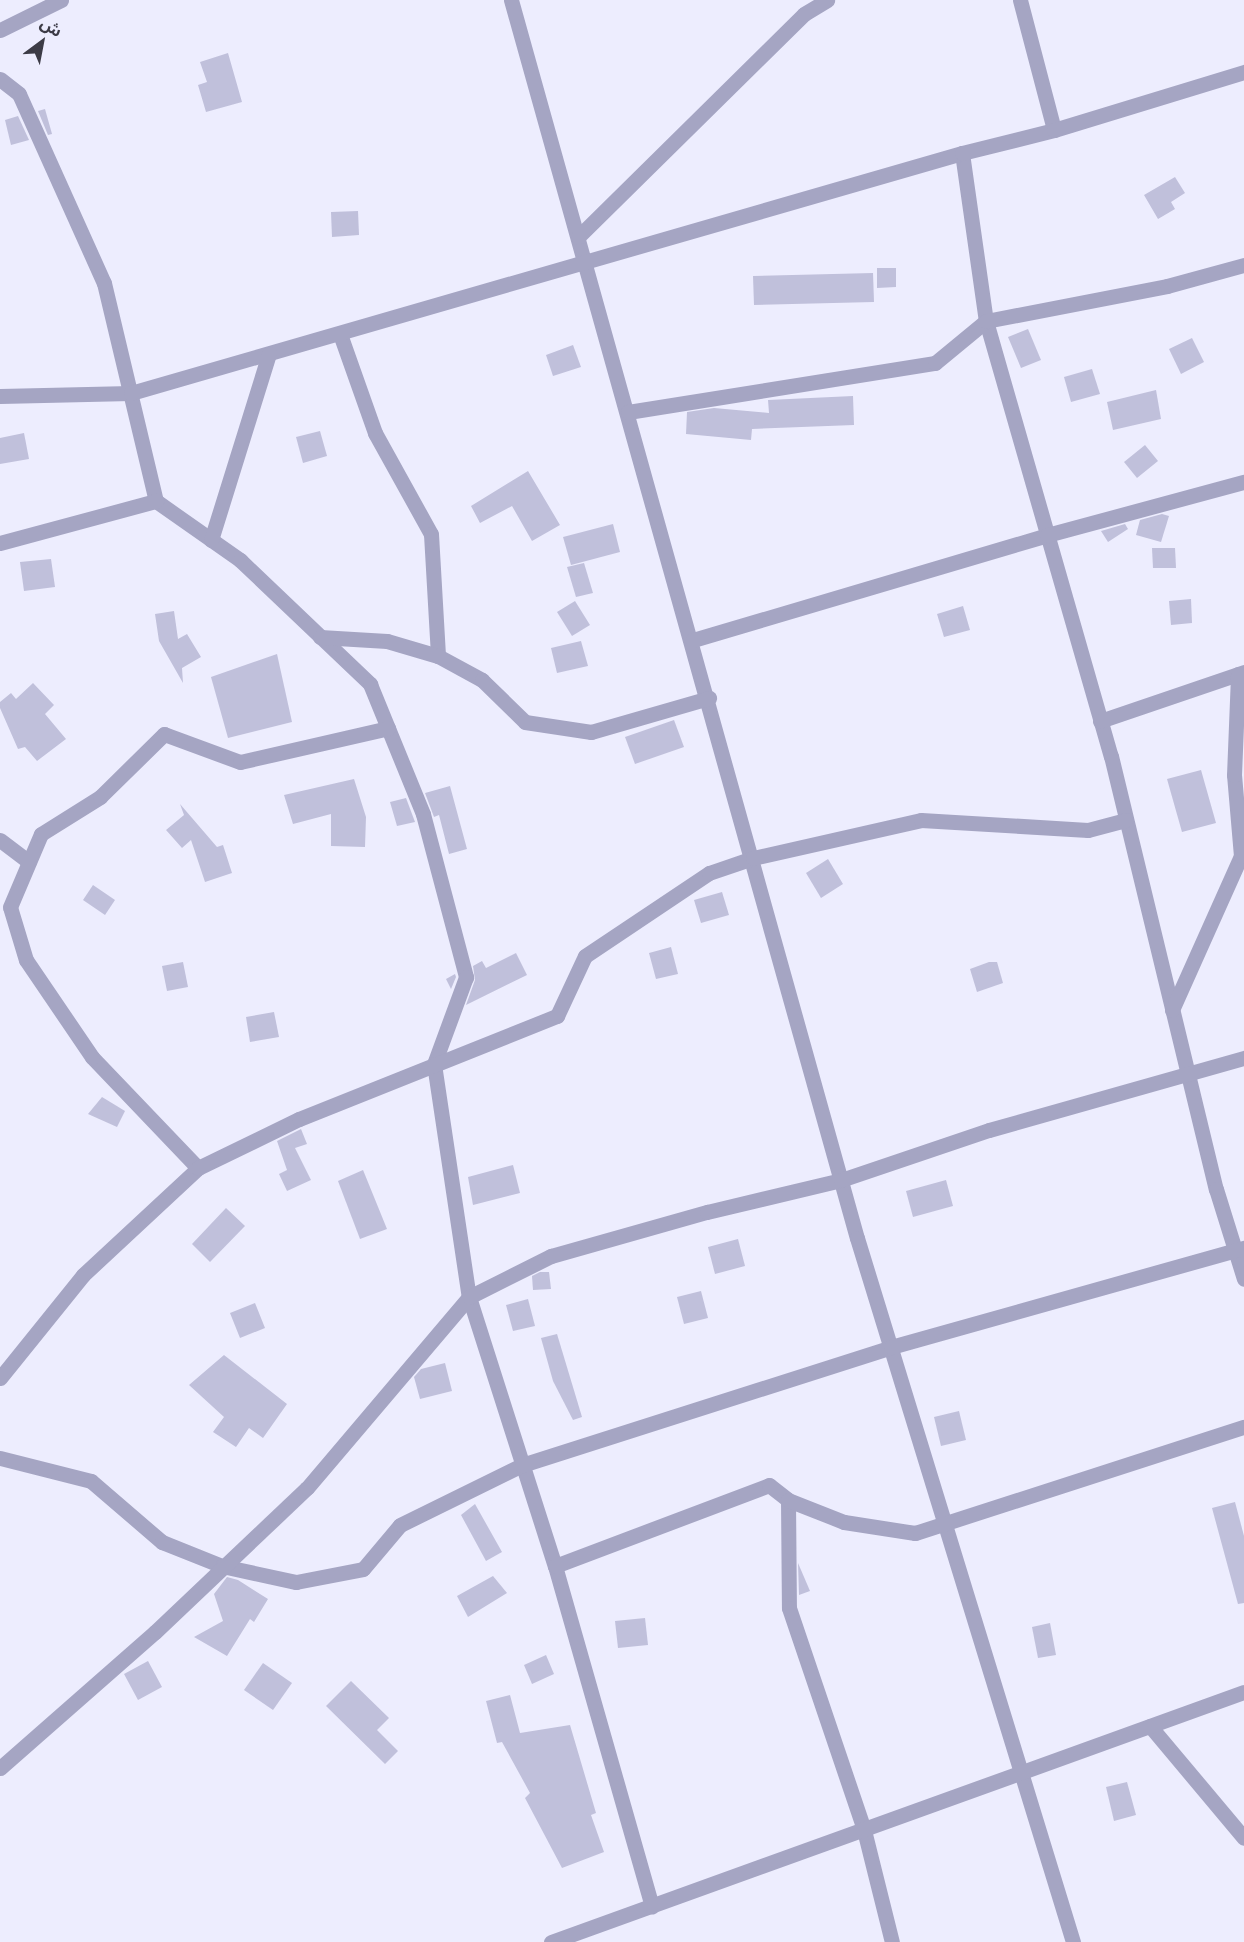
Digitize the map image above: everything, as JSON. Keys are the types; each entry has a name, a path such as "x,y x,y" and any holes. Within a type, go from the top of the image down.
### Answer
{"street":[{"path":"0,30 61,0"},
{"path":"511,0 693,640 841,1180 1073,1942"},
{"path":"579,237 638,182 717,98 788,30 827,0"},
{"path":"1020,0 1054,130"},
{"path":"0,396 131,393 962,153 1054,130 1244,72"},
{"path":"0,79 19,94 104,283 156,501 240,560 370,684 423,814 466,977 434,1064 469,1297 555,1566 652,1906"},
{"path":"962,153 987,321 1100,721 1188,1075 1239,1249 1244,1280"},
{"path":"628,412 935,363 987,321 1167,286 1244,264"},
{"path":"340,334 375,433 431,534 438,656"},
{"path":"211,540 269,354"},
{"path":"693,640 1047,535 1244,482"},
{"path":"0,543 156,501"},
{"path":"320,637 387,641 438,656 482,680 525,722 536,724 591,732 709,698"},
{"path":"1100,721 1241,673 1234,775 1240,856 1172,1010"},
{"path":"198,1168 92,1057 26,960 10,906 41,834 100,797 164,734 240,762 388,728"},
{"path":"0,1378 83,1275 198,1168 299,1119 557,1016 585,956 709,873 753,858 921,820 1088,830 1126,819"},
{"path":"0,840 29,862"},
{"path":"0,1768 155,1632 222,1566 307,1488 469,1297 551,1256 707,1212 841,1180 989,1130 1244,1058"},
{"path":"0,1458 91,1481 162,1542 222,1566 296,1582 363,1569 400,1525 522,1465 891,1347 1239,1249"},
{"path":"555,1566 769,1485 788,1500 844,1522 915,1533 946,1525 1244,1427"},
{"path":"788,1500 789,1608 864,1830 892,1942"},
{"path":"552,1942 1244,1692"},
{"path":"1150,1726 1244,1838"}],"building":[{"path":"228,53 242,102 206,112 198,85 207,82 200,62"},
{"path":"45,109 52,134 48,135 38,111"},
{"path":"18,116 29,140 11,145 5,120"},
{"path":"1175,177 1185,193 1171,202 1175,209 1158,219 1144,195"},
{"path":"358,211 359,235 332,237 331,212"},
{"path":"877,268 896,268 896,287 877,288"},
{"path":"873,273 874,302 754,305 753,276"},
{"path":"1028,329 1041,360 1021,368 1008,337"},
{"path":"1192,338 1204,362 1181,374 1169,349"},
{"path":"573,345 581,367 553,376 546,355"},
{"path":"1092,369 1100,394 1071,402 1064,377"},
{"path":"1156,390 1161,419 1113,430 1107,402"},
{"path":"853,396 854,425 752,429 751,440 686,434 687,412 714,408 769,413 768,400"},
{"path":"320,431 327,456 303,463 296,437"},
{"path":"24,433 29,459 0,464 0,438"},
{"path":"1145,445 1158,461 1137,478 1124,462"},
{"path":"528,471 560,525 532,541 512,506 480,523 471,506"},
{"path":"1162,514 1169,516 1161,542 1136,535 1140,520"},
{"path":"613,524 620,552 571,565 563,537"},
{"path":"1125,524 1128,529 1108,542 1101,531"},
{"path":"1152,548 1175,548 1176,568 1153,568"},
{"path":"51,559 55,587 24,591 20,562"},
{"path":"584,563 593,593 576,597 567,567"},
{"path":"1191,599 1192,623 1171,625 1169,601"},
{"path":"575,601 590,625 572,636 557,612"},
{"path":"963,606 970,630 944,637 937,614"},
{"path":"174,611 178,639 187,634 201,657 182,668 183,683 159,641 155,614"},
{"path":"581,641 588,666 557,673 551,648"},
{"path":"277,654 292,722 228,738 211,677"},
{"path":"33,683 54,705 45,714 66,739 37,761 25,747 18,749 0,708 0,702 11,693 16,699"},
{"path":"674,720 684,747 635,764 625,737"},
{"path":"1201,770 1216,823 1182,832 1167,779"},
{"path":"354,779 366,817 365,847 331,846 331,814 293,824 284,795"},
{"path":"450,786 467,849 449,854 439,815 434,817 425,793"},
{"path":"406,798 415,822 397,826 390,802"},
{"path":"180,804 217,847 223,845 232,873 205,882 191,840 182,848 166,830 184,815"},
{"path":"828,859 843,884 821,898 806,873"},
{"path":"93,885 115,900 105,915 83,900"},
{"path":"722,892 729,915 701,923 694,900"},
{"path":"671,947 678,974 656,979 649,953"},
{"path":"516,953 527,975 466,1005 475,980 473,966 482,961 486,968"},
{"path":"183,962 188,987 167,991 162,966"},
{"path":"989,962 997,962 1003,983 977,992 970,969"},
{"path":"455,974 456,977 451,989 446,979"},
{"path":"274,1012 279,1037 250,1042 246,1017"},
{"path":"102,1097 125,1111 117,1127 88,1114"},
{"path":"301,1129 307,1144 295,1148 311,1180 287,1191 279,1174 287,1170 277,1141"},
{"path":"513,1165 520,1193 473,1205 468,1177"},
{"path":"363,1170 387,1229 360,1239 338,1181"},
{"path":"946,1180 953,1206 913,1217 906,1191"},
{"path":"226,1208 245,1226 210,1262 192,1244"},
{"path":"738,1239 745,1266 715,1274 708,1247"},
{"path":"540,1272 549,1272 551,1289 533,1290 532,1276"},
{"path":"701,1291 708,1318 684,1324 677,1297"},
{"path":"528,1299 535,1326 513,1331 506,1305"},
{"path":"255,1303 265,1328 240,1338 230,1313"},
{"path":"557,1334 582,1417 573,1420 553,1381 541,1338"},
{"path":"224,1355 287,1404 263,1438 249,1428 236,1447 213,1432 224,1417 189,1385"},
{"path":"445,1363 452,1391 420,1399 414,1377 421,1369"},
{"path":"959,1411 966,1440 941,1446 934,1417"},
{"path":"1235,1502 1244,1536 1244,1603 1238,1604 1212,1508"},
{"path":"475,1504 502,1552 486,1561 461,1515"},
{"path":"798,1563 810,1591 799,1595"},
{"path":"493,1576 507,1593 468,1617 457,1596"},
{"path":"227,1577 238,1580 268,1599 254,1622 250,1619 227,1656 194,1637 223,1621 214,1594"},
{"path":"645,1618 648,1645 618,1648 615,1621"},
{"path":"1050,1623 1056,1655 1038,1658 1032,1627"},
{"path":"546,1655 554,1674 532,1684 524,1665"},
{"path":"148,1661 162,1687 138,1700 124,1674"},
{"path":"263,1663 292,1683 273,1710 244,1690"},
{"path":"351,1681 389,1718 377,1730 398,1751 385,1764 326,1706"},
{"path":"510,1695 520,1733 570,1725 596,1813 591,1815 604,1852 562,1868 525,1798 530,1793 502,1742 497,1743 486,1701"},
{"path":"1127,1782 1136,1815 1114,1821 1106,1787"}]}
